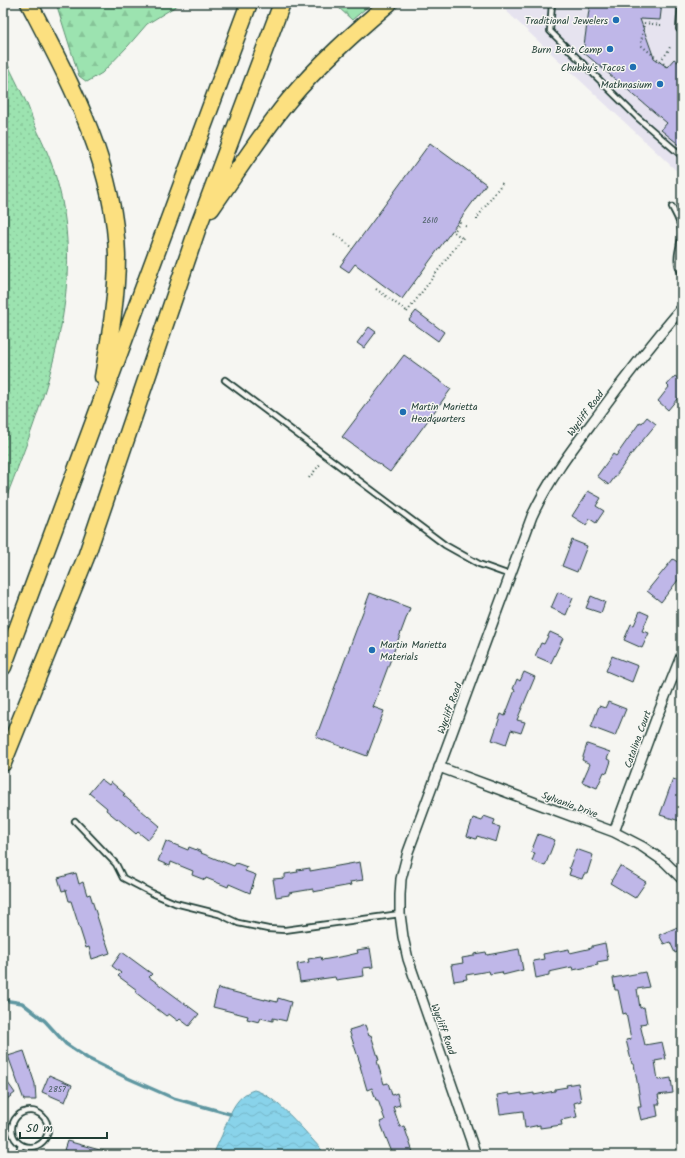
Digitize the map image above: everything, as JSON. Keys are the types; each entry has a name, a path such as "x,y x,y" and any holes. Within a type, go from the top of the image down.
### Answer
{"highway":[{"path":"29,3 88,124 100,160 114,218 117,257 115,294 113,316 97,414"},
{"path":"3,667 249,3"},
{"path":"3,763 86,557 197,230 282,3"},
{"path":"197,230 269,125 289,100 331,54 389,3"}],"street":[{"name":"Wycliff Road","path":"476,1155 414,979 403,937 400,914 401,879 408,852 439,767 532,516 540,499 558,469 620,384 682,308"},
{"name":"Catalina Court","path":"614,832 682,654"},
{"name":"Sylvania Drive","path":"439,767 614,832 643,847 665,862 682,879"}],"lane":[{"path":"552,3 550,31 637,118 682,156"},
{"path":"681,3 679,29 682,31"},
{"path":"672,207 679,220 682,230 677,260 682,274"},
{"path":"225,380 445,545 479,564 510,576"},
{"path":"75,821 116,864 123,878 175,903 218,914 238,923 268,929 285,930 400,914"},
{"path":"25,1111 38,1112 42,1115 48,1125 47,1137 33,1147 22,1145 13,1136 12,1124 20,1114 25,1111"},
{"path":"18,1155 22,1145"}],"path":[{"path":"661,25 644,23 641,39 642,46 659,61 666,65 665,67"},
{"path":"659,61 667,53 670,47"},
{"path":"477,220 503,182"},
{"path":"460,222 454,232 462,238"},
{"path":"334,234 352,247 352,249"},
{"path":"376,289 408,312 465,236"},
{"path":"309,478 321,462"}],"shaded area":[{"path":"504,3 682,3 682,176 502,7"}],"green space":[{"path":"56,3 181,3 147,24 102,73 87,82 79,76"},
{"path":"337,3 372,3 352,20 337,6"},
{"path":"3,55 27,104 46,149 58,183 67,241 67,280 62,319 54,357 31,432 3,506"}],"water":[{"path":"254,1090 263,1093 281,1106 299,1124 325,1155 213,1155 233,1108 242,1097"}],"building":[{"path":"590,3 662,3 660,20 640,19 654,58 667,67 674,59 682,65 682,147 661,130 667,123 583,52"},
{"path":"430,143 486,184 402,299 355,264 349,272 340,266"},
{"path":"416,311 444,332 438,341 409,320"},
{"path":"369,327 376,332 364,348 357,343"},
{"path":"404,355 451,389 390,472 342,437"},
{"path":"675,376 682,381 682,393 668,410 658,401 669,387 667,385"},
{"path":"647,417 656,424 609,485 597,476 613,454 616,456 640,422 642,423"},
{"path":"588,491 601,498 596,506 604,511 596,523 590,519 586,525 572,516"},
{"path":"572,540 587,546 577,572 562,566"},
{"path":"673,559 682,565 682,575 661,602 647,591"},
{"path":"558,592 573,598 566,615 551,608"},
{"name":"Martin Marietta Materials","path":"370,593 410,608 373,707 384,711 367,756 316,737"},
{"path":"591,596 605,602 601,613 586,608"},
{"path":"640,611 649,615 642,631 649,633 642,648 624,640 631,624 634,625"},
{"path":"550,632 563,638 551,663 535,656 541,643 544,644"},
{"path":"612,656 638,666 632,682 606,671"},
{"path":"524,672 535,677 517,720 525,722 521,733 511,730 506,745 492,740 501,714 505,716 515,690 513,689 517,679 520,681"},
{"path":"608,702 626,709 615,736 591,727 599,706 605,708"},
{"path":"587,744 610,752 607,759 611,761 607,773 604,772 597,788 582,782 590,764 582,760"},
{"path":"101,779 109,785 111,782 125,794 123,795 160,826 148,840 138,832 136,834 117,819 106,810 107,808 89,793"},
{"path":"673,779 682,782 682,814 680,821 660,815"},
{"path":"484,816 495,820 493,825 500,827 496,842 477,836 476,839 467,836 473,818 482,821"},
{"path":"538,834 555,840 545,866 532,861 535,853 531,852"},
{"path":"166,841 188,850 189,847 234,866 236,863 247,867 245,871 256,875 250,893 229,884 228,887 206,878 205,880 192,875 193,871 171,862 170,866 158,861"},
{"path":"576,849 593,855 587,874 584,874 582,879 569,875 571,869 569,868"},
{"path":"360,862 363,880 350,882 351,885 313,892 313,889 276,897 273,879 285,878 285,874 298,872 297,870 310,868 310,871"},
{"path":"620,866 646,882 635,898 610,883"},
{"path":"76,873 79,884 83,882 87,895 90,894 110,953 92,959 89,947 86,948 71,901 69,901 66,890 62,891 58,878"},
{"path":"680,926 682,932 682,950 675,953 670,942 664,944 659,935"},
{"path":"605,943 608,960 597,962 598,965 573,970 572,967 549,972 549,975 536,978 533,961 544,959 543,954 569,949 570,953 592,948 592,946"},
{"path":"370,948 373,967 363,968 364,976 336,980 335,977 300,982 297,964 309,962 308,959 321,957 322,960 345,956 358,953 357,950"},
{"path":"519,949 523,970 503,975 502,972 490,974 489,971 466,975 467,979 454,981 451,965 463,963 462,958 486,952 487,955"},
{"path":"122,952 152,974 149,977 199,1014 189,1026 180,1019 178,1021 169,1014 166,1016 135,992 137,990 118,976 121,973 112,966"},
{"path":"645,972 649,987 637,989 640,1008 644,1007 647,1023 640,1024 645,1045 662,1042 666,1059 655,1061 658,1080 671,1078 673,1093 658,1095 660,1104 656,1104 658,1116 641,1120 638,1107 641,1107 634,1064 632,1064 626,1040 631,1039 626,1013 623,1014 618,990 615,990 613,978"},
{"path":"218,988 265,1000 277,1002 278,998 291,1002 286,1021 273,1018 273,1021 261,1018 259,1022 247,1019 248,1016 213,1007"},
{"path":"365,1025 369,1036 371,1035 379,1060 377,1061 384,1084 388,1083 392,1095 397,1093 400,1105 393,1107 400,1127 404,1126 414,1155 393,1155 380,1122 385,1120 378,1100 376,1100 372,1088 367,1090 349,1030"},
{"path":"24,1051 35,1084 36,1100 24,1100 8,1056"},
{"path":"49,1075 72,1085 65,1102 42,1092"},
{"path":"3,1076 15,1093 7,1099 3,1094"},
{"path":"578,1083 581,1101 574,1103 577,1117 561,1120 562,1125 540,1128 540,1125 525,1128 523,1111 500,1114 497,1095 522,1093 522,1095 534,1093 534,1095 555,1091 555,1089 567,1087 566,1085"},
{"path":"67,1141 107,1152 107,1155 79,1155 64,1150"}],"waterway":[{"path":"3,1000 22,1003 45,1021 66,1044 87,1058 173,1098 230,1114"}],"place":[{"name":"Traditional Jewelers","path":"616,20"},
{"name":"Burn Boot Camp","path":"610,49"},
{"name":"Chubby's Tacos","path":"633,67"},
{"name":"Mathnasium","path":"660,84"},
{"name":"Martin Marietta Headquarters","path":"403,412"},
{"name":"Martin Marietta Materials","path":"372,650"}]}
